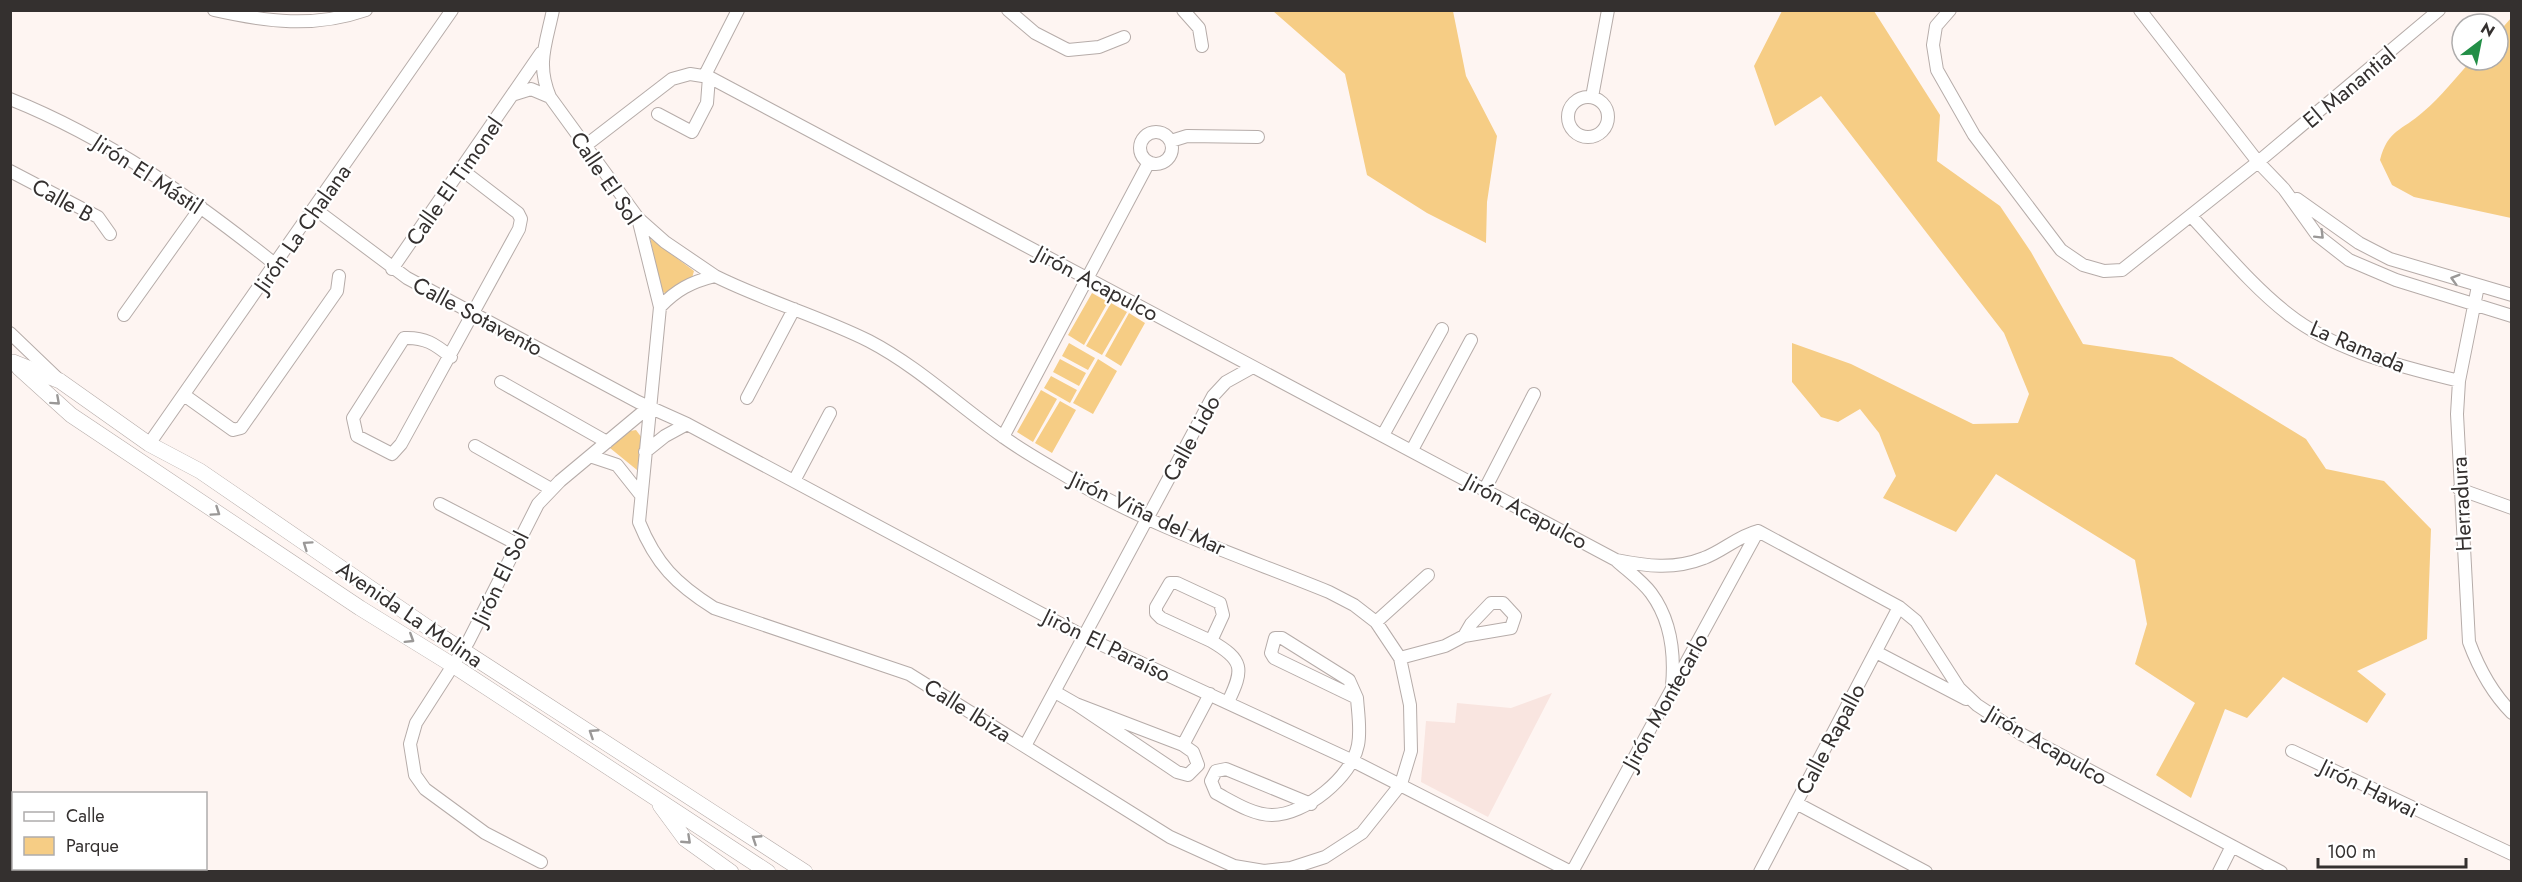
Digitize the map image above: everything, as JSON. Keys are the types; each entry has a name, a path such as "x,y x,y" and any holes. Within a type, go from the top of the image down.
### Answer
{"main road":[{"name":"Avenida La Molina","path":"12,361 60,381 149,444 214,481 464,650 805,872"},
{"name":"Avenida La Molina","path":"12,361 71,415 360,608 454,666 762,867"},
{"path":"690,796 762,867"},
{"name":"Avenida La Molina","path":"655,798 685,839 731,872"}],"street":[{"path":"214,10 259,20 293,23 319,22 366,10"},
{"path":"275,10 283,19 293,23"},
{"path":"444,10 444,25"},
{"name":"Jirón La Chalana","path":"149,444 444,25 452,10"},
{"path":"545,47 553,10"},
{"path":"658,114 692,132 707,103 707,76 738,10"},
{"path":"1008,10 1035,33 1068,50 1099,47 1124,37"},
{"path":"1183,10 1199,28 1202,46"},
{"path":"1592,97 1608,10"},
{"name":"El Manantial","path":"1950,10 1936,26 1933,45 1937,70 1974,135 2061,250 2084,265 2104,271 2122,270 2258,162 2428,22 2439,10"},
{"path":"2140,10 2258,162 2284,189 2322,219 2391,259 2511,295"},
{"path":"2420,10 2428,22"},
{"name":"Calle El Timonel","path":"392,269 515,94 545,47"},
{"name":"Calle El Sol","path":"545,47 541,68 550,97 638,218 660,307 650,406"},
{"path":"585,146 667,82 686,74 707,76"},
{"name":"Jirón Acapulco","path":"707,76 1616,560 1650,592 1665,619 1674,656 1672,689"},
{"name":"Calle El Timonel","path":"515,94 531,90 550,97"},
{"name":"Jirón El Mástil","path":"10,99 95,138 164,180 276,265"},
{"path":"1159,133 1171,141 1172,151 1167,160 1158,164 1149,162 1141,150 1146,137 1159,133"},
{"path":"1171,141 1187,136 1258,137"},
{"path":"1003,437 1149,162"},
{"path":"451,357 434,343 420,337 404,338 353,418 357,436 392,454 401,444 451,357 519,229 521,219 518,213 462,170"},
{"name":"Calle B","path":"10,171 98,217 110,234"},
{"path":"2284,189 2317,235 2349,260 2396,280 2511,316"},
{"path":"124,315 201,207"},
{"name":"Calle Sotavento","path":"315,209 392,269 650,406"},
{"name":"La Ramada","path":"2191,216 2266,295 2289,315 2313,331 2392,364 2458,381"},
{"name":"Jirón Viña del Mar","path":"638,218 665,242 715,276 745,291 794,309 870,342 963,406 1003,437 1091,491 1147,518 1329,592 1354,605 1376,622 1400,658 1410,705 1411,751 1401,784"},
{"path":"184,395 230,428 239,429 337,291 339,276"},
{"path":"660,307 675,292 694,281 715,276"},
{"name":"Herradura","path":"2478,286 2458,381 2457,414 2459,489 2469,642 2490,686 2511,712"},
{"path":"747,398 794,309"},
{"path":"1383,435 1442,329"},
{"path":"10,333 60,381"},
{"path":"1412,450 1470,340"},
{"name":"Calle Lido","path":"1025,746 1218,390 1229,379 1253,367"},
{"path":"501,382 607,442"},
{"path":"1485,489 1534,394"},
{"name":"Jiròn El Paraíso","path":"650,406 1085,637 1401,784 1571,872"},
{"name":"Jirón El Sol","path":"541,862 485,833 425,789 416,775 410,744 416,723 464,650 533,512 551,489 650,406"},
{"name":"Calle Ibiza","path":"650,406 639,522 648,546 665,571 688,592 714,608 909,674 1170,837 1234,866 1264,871 1282,870 1325,857 1348,844 1380,814 1401,784"},
{"path":"794,481 830,413"},
{"path":"645,452 664,436 687,424"},
{"path":"475,446 551,489"},
{"path":"590,456 617,465 640,494"},
{"path":"2459,489 2511,508"},
{"path":"440,504 516,544"},
{"name":"Jirón Acapulco","path":"1616,560 1650,567 1677,566 1704,558 1747,534 1758,531 1899,607 1916,621 1959,688 1977,705 2021,734 2281,872"},
{"name":"Jirón Montecarlo","path":"1571,872 1758,531"},
{"path":"1376,622 1428,575"},
{"path":"1211,641 1223,615 1220,603 1177,583 1170,583 1161,597 1156,613 1161,618 1226,650 1239,666 1240,678 1228,702"},
{"name":"Calle Rapallo","path":"1760,872 1899,607"},
{"path":"1400,658 1445,646 1464,636"},
{"path":"1311,804 1226,768 1216,771 1211,781 1216,793 1259,812 1283,814 1311,804 1324,793 1351,760 1358,747 1357,698 1349,680 1282,638 1275,638 1270,653 1274,658 1357,698"},
{"path":"1876,652 1977,705"},
{"path":"1055,692 1178,772 1188,775 1195,770 1197,758 1183,745 1076,704"},
{"path":"1183,745 1210,694"},
{"name":"Jirón Hawai","path":"2292,751 2511,854"},
{"path":"1796,803 1926,872"},
{"path":"2219,872 2232,846"}],"shaded area":[{"path":"1552,693 1488,817 1421,782 1426,721 1455,723 1457,703 1511,708"}],"green space":[{"path":"1273,11 1453,11 1466,76 1497,136 1487,202 1486,243 1427,213 1367,175 1345,74"},
{"path":"1782,11 1874,11 1940,115 1937,161 2000,206 2031,252 2083,344 2172,357 2306,439 2326,469 2384,481 2431,529 2427,639 2357,671 2386,694 2367,723 2283,677 2247,718 2225,709 2191,798 2156,775 2195,703 2135,664 2147,624 2135,560 1996,474 1956,532 1883,498 1896,476 1879,433 1860,409 1838,422 1821,417 1792,382 1792,343 1851,364 1973,424 2018,423 2029,394 2004,333 1821,96 1775,126 1754,66"},
{"path":"2510,19 2511,218 2414,197 2392,185 2380,160 2392,136 2430,106 2461,72 2510,72"},
{"path":"650,238 694,271 692,278 668,294 662,292"},
{"path":"1092,293 1108,302 1084,345 1068,335"},
{"path":"1111,303 1127,312 1102,355 1086,346"},
{"path":"1129,313 1145,323 1121,366 1105,356"},
{"path":"1069,343 1095,358 1088,370 1062,356"},
{"path":"1060,359 1086,373 1079,386 1053,372"},
{"path":"1098,359 1117,371 1093,414 1073,403"},
{"path":"1051,376 1077,390 1070,403 1044,388"},
{"path":"1041,390 1057,399 1033,442 1017,432"},
{"path":"1060,401 1076,410 1052,453 1035,443"},
{"path":"636,430 642,438 637,470 610,448 630,431"}]}
